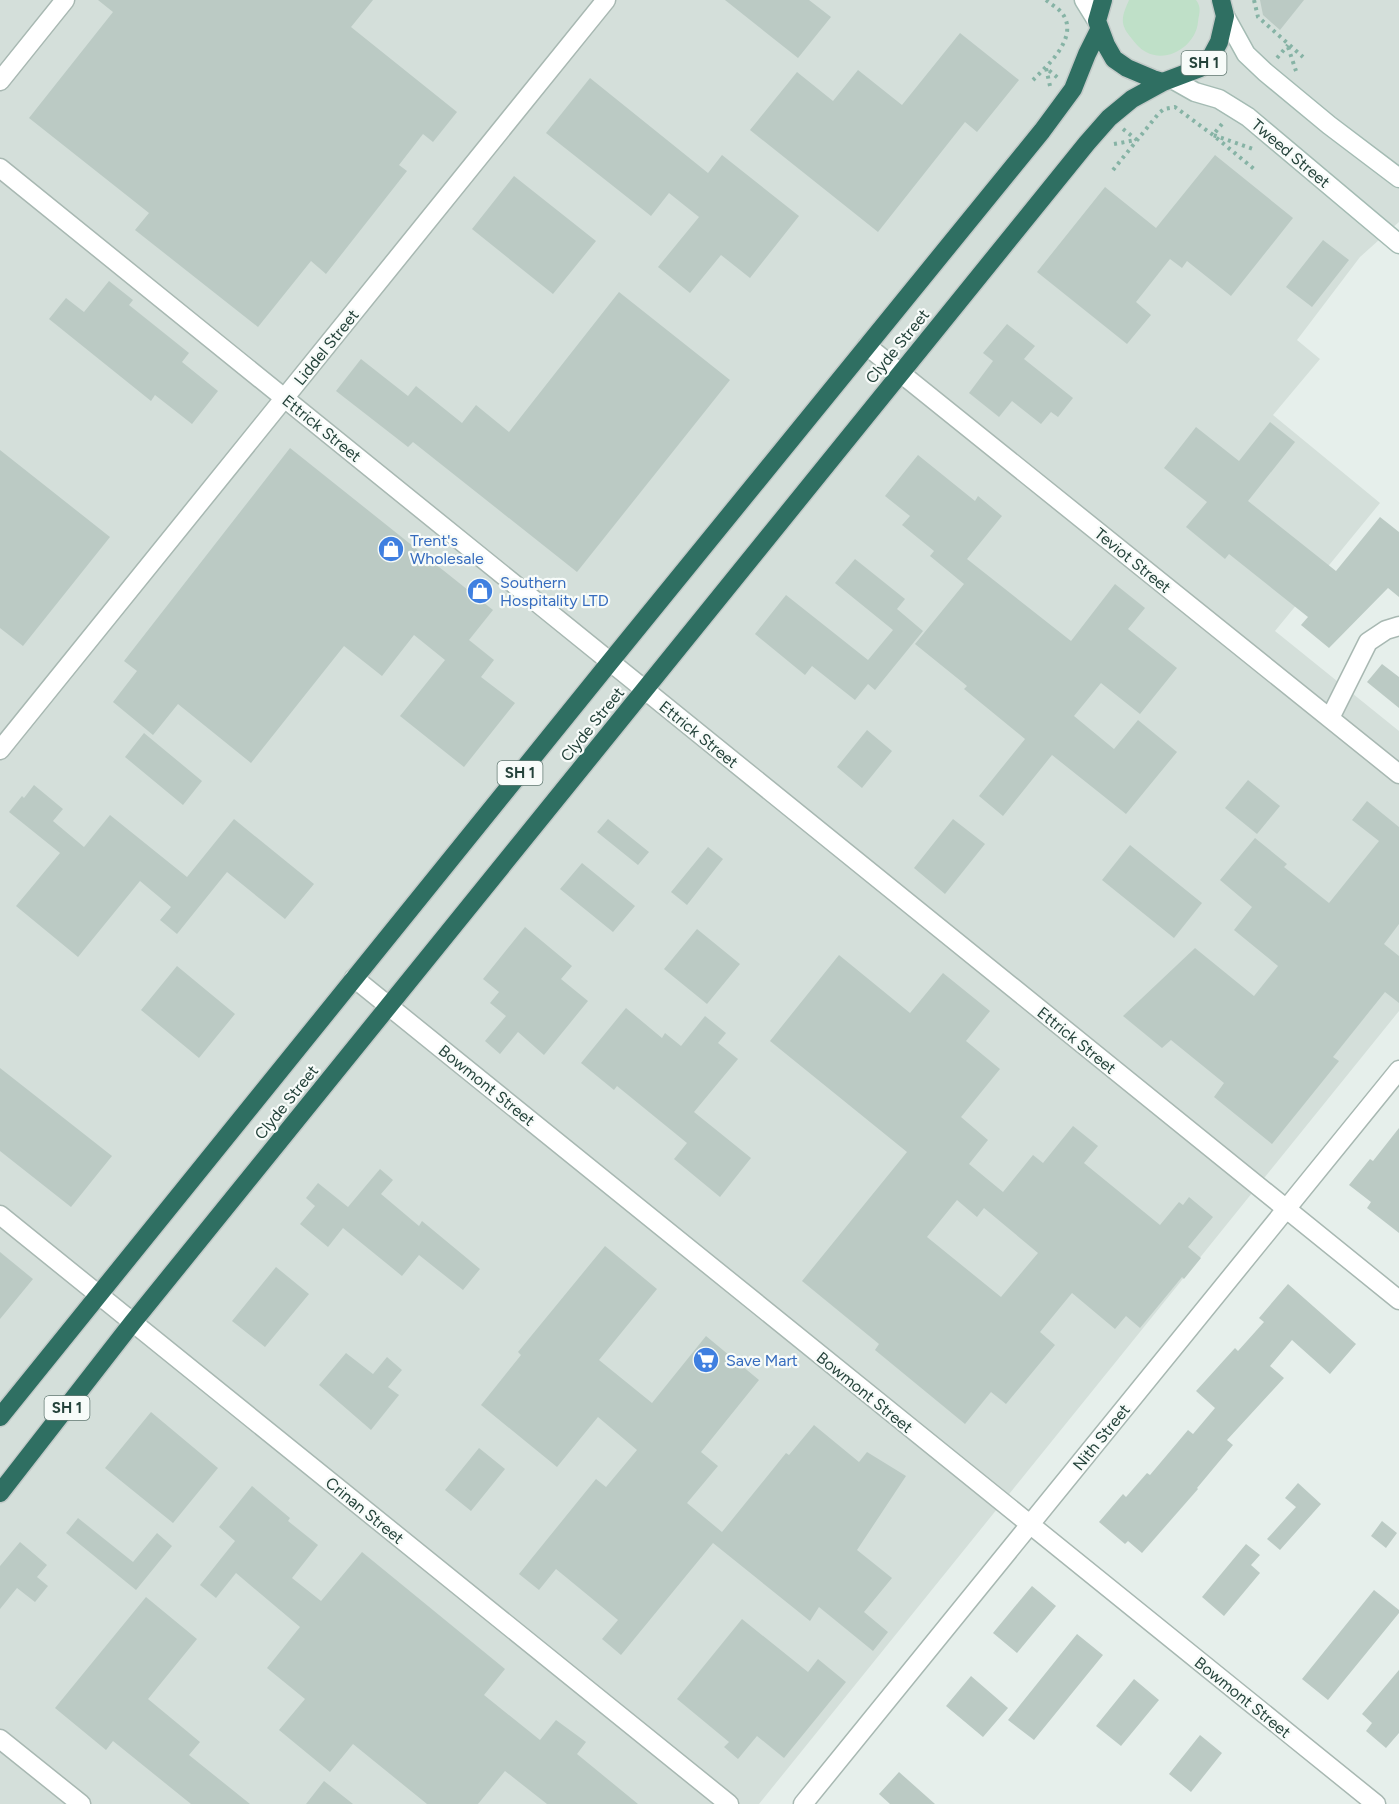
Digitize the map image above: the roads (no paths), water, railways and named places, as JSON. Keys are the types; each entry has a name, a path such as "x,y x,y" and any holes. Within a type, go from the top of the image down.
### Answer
{"highway":[{"name":"Clyde Street","path":"0,1417 1042,130 1073,89 1098,26 1103,0"},
{"name":"Clyde Street","path":"0,1493 133,1322 1109,118 1132,99 1168,80 1200,68 1211,57 1219,42 1223,5"},
{"name":"SH 1","path":"1098,26 1114,59 1126,68 1153,80 1168,80"}],"street":[{"path":"0,81 65,0"},
{"name":"Liddel Street","path":"0,750 606,0"},
{"path":"1084,0 1098,26"},
{"path":"1223,5 1245,54 1322,119 1399,177"},
{"name":"Tweed Street","path":"1168,80 1219,99 1248,117 1399,244"},
{"name":"Ettrick Street","path":"0,168 1399,1300"},
{"name":"Teviot Street","path":"867,346 1399,774"},
{"path":"1330,718 1368,642 1386,630 1399,626"},
{"name":"Bowmont Street","path":"354,978 1029,1526 1376,1804"},
{"name":"Nith Street","path":"803,1804 1399,1070"},
{"name":"Crinan Street","path":"0,1215 729,1804"},
{"path":"0,1738 81,1804"}],"place":[{"name":"Trent's Wholesale","path":"391,549"},
{"name":"Southern Hospitality LTD","path":"480,591"},
{"name":"Save Mart","path":"706,1360"}]}
